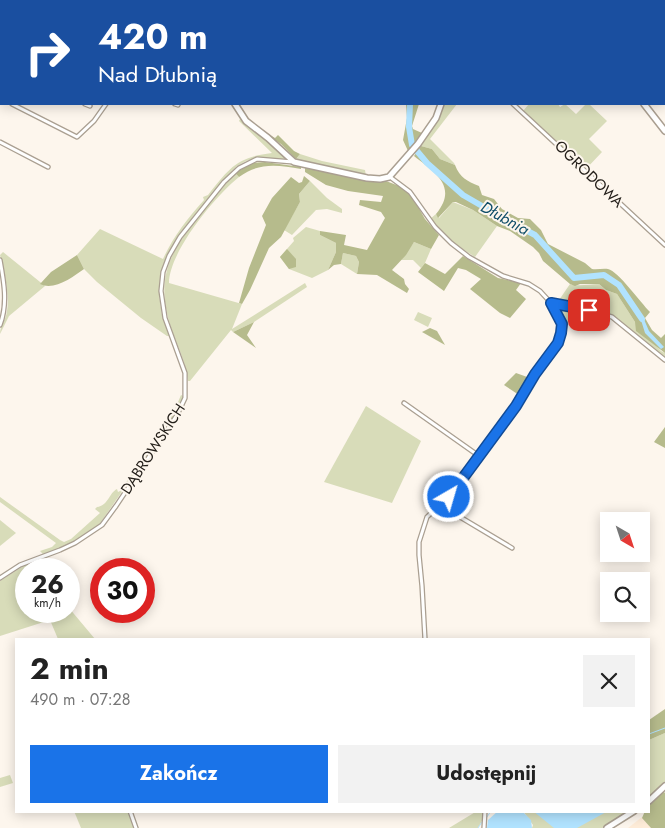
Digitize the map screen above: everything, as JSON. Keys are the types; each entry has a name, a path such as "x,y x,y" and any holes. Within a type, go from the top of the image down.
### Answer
{"street":[{"path":"14,105 77,137 94,121 105,105"},
{"path":"235,105 246,122 288,155 294,162"},
{"path":"424,638 419,542 427,518 457,489 516,406 535,374 558,343 562,324 551,303 540,291 529,284 502,276 469,257 451,243 436,227 410,192 389,177 411,154 436,118 441,105"},
{"name":"OGRODOWA","path":"515,105 665,245"},
{"path":"645,105 665,131"},
{"path":"0,142 48,167"},
{"name":"DĄBROWSKICH","path":"0,578 20,565 75,543 102,525 177,415 186,398 185,373 165,318 160,291 163,272 169,256 180,237 224,182 239,168 256,159 294,162 367,178 380,179 389,177"},
{"path":"0,260 5,298 5,312 0,325"},
{"path":"551,303 589,310 612,317 665,360"},
{"path":"404,403 479,456"},
{"path":"440,505 512,548"},
{"path":"650,800 665,786"},
{"path":"131,813 136,828"},
{"path":"484,828 485,813"},
{"path":"607,828 631,813"}],"shaded area":[{"path":"642,817 651,828 628,828"}],"green space":[{"path":"406,105 419,105 412,126 413,129 422,133 408,151 403,140 407,118"},
{"path":"444,105 456,105 430,139 455,165 440,159 432,149 420,144 439,117"},
{"path":"528,105 559,105 560,107 566,105 576,114 585,105 590,105 607,121 589,139 602,152 585,170 523,111"},
{"path":"240,119 288,159 256,158 237,166 223,180 179,237 166,261 159,294 162,315 169,336 167,336 141,318 97,282 84,269 77,255 100,229 163,259 181,228 204,200 203,197 208,195 228,171 241,161 272,153 239,121"},
{"path":"262,130 275,138 278,135 294,151 300,154 296,159 281,144"},
{"path":"421,146 432,149 440,159 455,165 467,181 479,186 482,195 494,199 502,209 518,218 530,219 541,230 548,244 585,263 592,269 608,269 618,275 650,312 645,318 652,330 661,338 665,334 665,353 636,331 635,322 617,294 606,290 599,284 580,284 575,286 570,284 543,261 533,247 510,231 497,226 473,210 456,202 453,202 438,218 436,214 445,195 444,188 436,174 414,156"},
{"path":"300,154 322,161 365,170 366,176 307,164 296,159"},
{"path":"265,162 301,167 301,169 269,166 254,169 239,177 235,173 252,163"},
{"path":"305,168 369,181 386,181 399,186 412,196 425,219 439,235 431,249 414,242 406,255 392,270 404,279 409,289 407,293 377,275 357,274 359,262 356,256 343,253 341,264 334,265 328,270 336,252 336,243 320,235 320,231 346,235 344,245 367,250 385,218 381,212 359,205 360,200 381,202 383,196 348,191 326,185 305,172"},
{"path":"235,173 239,177 206,211 185,241 171,270 169,283 242,304 232,329 305,283 307,287 254,322 233,332 231,330 190,381 188,381 184,362 168,318 164,293 165,280 172,255 186,233"},
{"path":"304,176 310,181 299,194 300,202 281,237 269,248 242,304 239,303 249,268 266,225 262,216 272,198 291,177 299,183 302,182"},
{"path":"310,181 327,198 342,209 342,213 327,209 316,210 292,235 284,230 300,202 299,194"},
{"path":"453,202 473,210 497,226 475,257 455,244 430,219 436,214 439,218"},
{"path":"306,227 320,231 320,235 336,243 336,252 328,270 312,278 289,269 280,257 294,241 293,238"},
{"path":"414,242 431,249 421,268 413,260 401,260"},
{"path":"287,249 296,259 296,267 289,269 280,257"},
{"path":"3,252 45,286 9,316 0,334 8,304 0,255"},
{"path":"343,253 356,256 359,262 357,274 341,264"},
{"path":"77,255 84,269 57,284 45,286 40,284 51,272"},
{"path":"463,256 498,278 521,283 516,290 526,299 510,318 500,313 470,289 481,279 466,270 458,268 444,291 418,272 425,263 445,274"},
{"path":"570,284 599,284 606,290 617,294 635,322 665,353 665,358 613,316 587,308 557,303"},
{"path":"555,305 575,308 566,326 563,323"},
{"path":"418,312 432,318 428,327 414,320"},
{"path":"254,322 247,335 256,348 233,332"},
{"path":"430,328 437,331 445,345 422,332"},
{"path":"516,373 530,378 519,395 504,385"},
{"path":"181,395 183,396 182,402 174,416 99,525 64,547 43,554 40,551 52,547 56,543 0,502 0,497 60,540 64,542 71,539 100,513 95,509 97,507 104,504 114,491 117,489 118,492 120,491 173,414"},
{"path":"366,406 421,441 392,503 324,482"},
{"path":"665,427 665,448 654,442"},
{"path":"0,520 16,533 0,546"},
{"path":"15,571 15,623 41,623 0,636 0,581"},
{"path":"80,621 94,638 58,638 51,623 80,623"},
{"path":"665,709 665,733 650,740 650,719"},
{"path":"665,733 665,783 650,798 650,740"},
{"path":"10,775 13,783 0,787 0,778"},
{"path":"663,791 665,793 665,828 651,828 642,818 644,813 650,813 650,803"},
{"path":"75,813 130,813 135,828 81,828"},
{"path":"474,813 482,813 482,821 478,828 449,828"},
{"path":"524,813 626,813 602,828 532,828 533,825"}],"water":[{"path":"639,311 649,331 664,347 661,349 645,333 641,320 636,315"},
{"path":"496,813 524,813 531,820 532,828 487,828 488,820"},
{"path":"535,813 604,813 577,828 554,828"}],"waterway":[{"name":"Dłubnia","path":"410,105 409,127 412,145 427,163 463,195 535,235 574,278 604,275 619,285 642,319"},
{"path":"650,734 665,728"},
{"path":"487,817 490,813"},
{"path":"478,828 482,822"}],"route":[{"path":"449,497 457,489 516,406 535,374 558,343 562,324 551,303 589,310"}]}
